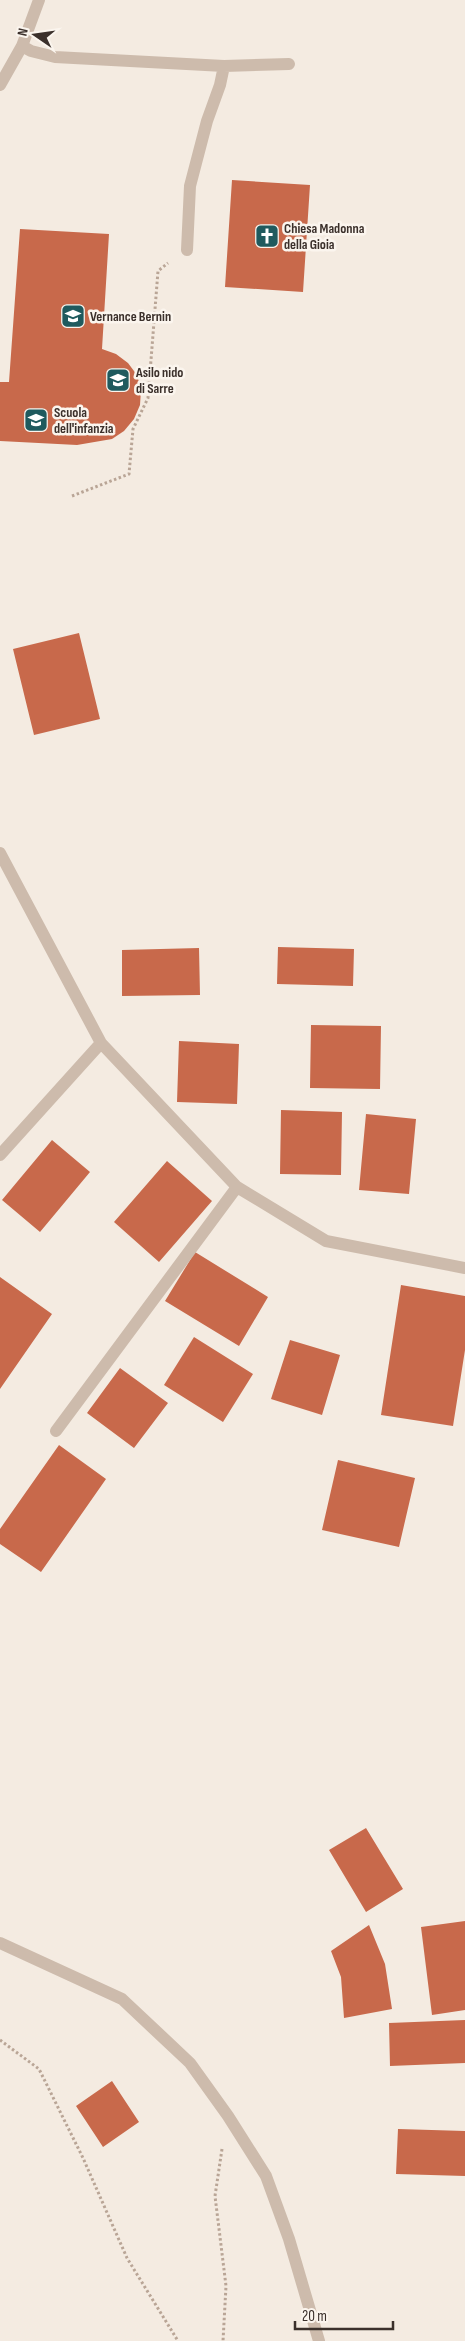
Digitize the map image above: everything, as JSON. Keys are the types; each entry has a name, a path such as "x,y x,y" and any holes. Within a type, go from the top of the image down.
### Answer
{"street":[{"path":"0,85 22,46 39,0"},
{"path":"22,46 31,52 55,57 224,66 289,64"},
{"path":"187,250 190,186 206,121 220,86 224,66"},
{"path":"0,853 101,1043 237,1187 326,1241 465,1268"},
{"path":"0,1154 101,1043"},
{"path":"56,1430 237,1187"},
{"path":"0,1943 122,1999 190,2062 228,2116 266,2176 289,2239 319,2341"}],"path":[{"path":"72,496 129,474 133,429 148,398 158,271 187,250"},
{"path":"0,2040 40,2070 83,2158 127,2258 178,2341"},
{"path":"223,2341 226,2286 215,2196 228,2116"}],"building":[{"name":"Chiesa Madonna della Gioia","path":"232,180 310,185 303,292 225,287"},
{"path":"20,229 109,234 102,349 116,354 128,363 137,375 141,390 140,405 134,419 124,431 112,439 77,445 0,441 0,382 9,382"},
{"path":"79,633 100,719 34,735 13,649"},
{"path":"278,947 354,949 353,986 277,984"},
{"path":"199,948 200,995 122,996 122,950"},
{"path":"311,1025 381,1026 380,1089 310,1088"},
{"path":"179,1041 239,1044 237,1104 177,1102"},
{"path":"281,1110 342,1112 341,1175 280,1174"},
{"path":"366,1114 416,1119 409,1194 359,1190"},
{"path":"52,1140 90,1172 40,1232 2,1200"},
{"path":"167,1161 212,1201 159,1262 114,1222"},
{"path":"195,1252 268,1297 239,1346 165,1301"},
{"path":"0,1277 52,1314 0,1389"},
{"path":"401,1285 465,1296 465,1350 453,1426 381,1415"},
{"path":"194,1337 253,1374 223,1422 164,1385"},
{"path":"290,1340 340,1355 322,1415 271,1399"},
{"path":"120,1368 168,1403 134,1448 87,1413"},
{"path":"59,1445 106,1479 41,1572 0,1544 0,1529"},
{"path":"338,1460 415,1478 399,1547 322,1530"},
{"path":"366,1828 403,1889 366,1912 329,1850"},
{"path":"465,1921 465,2010 432,2015 421,1927"},
{"path":"369,1925 385,1964 392,2009 344,2018 341,1977 331,1951"},
{"path":"465,2020 465,2063 390,2066 389,2023"},
{"path":"112,2081 139,2122 103,2147 76,2106"},
{"path":"398,2129 465,2131 465,2176 396,2174"}],"place":[{"name":"Chiesa Madonna della Gioia","path":"267,236"},
{"name":"Vernance Bernin","path":"73,316"},
{"name":"Asilo nido di Sarre","path":"118,380"},
{"name":"Scuola dell'infanzia","path":"36,420"}]}
